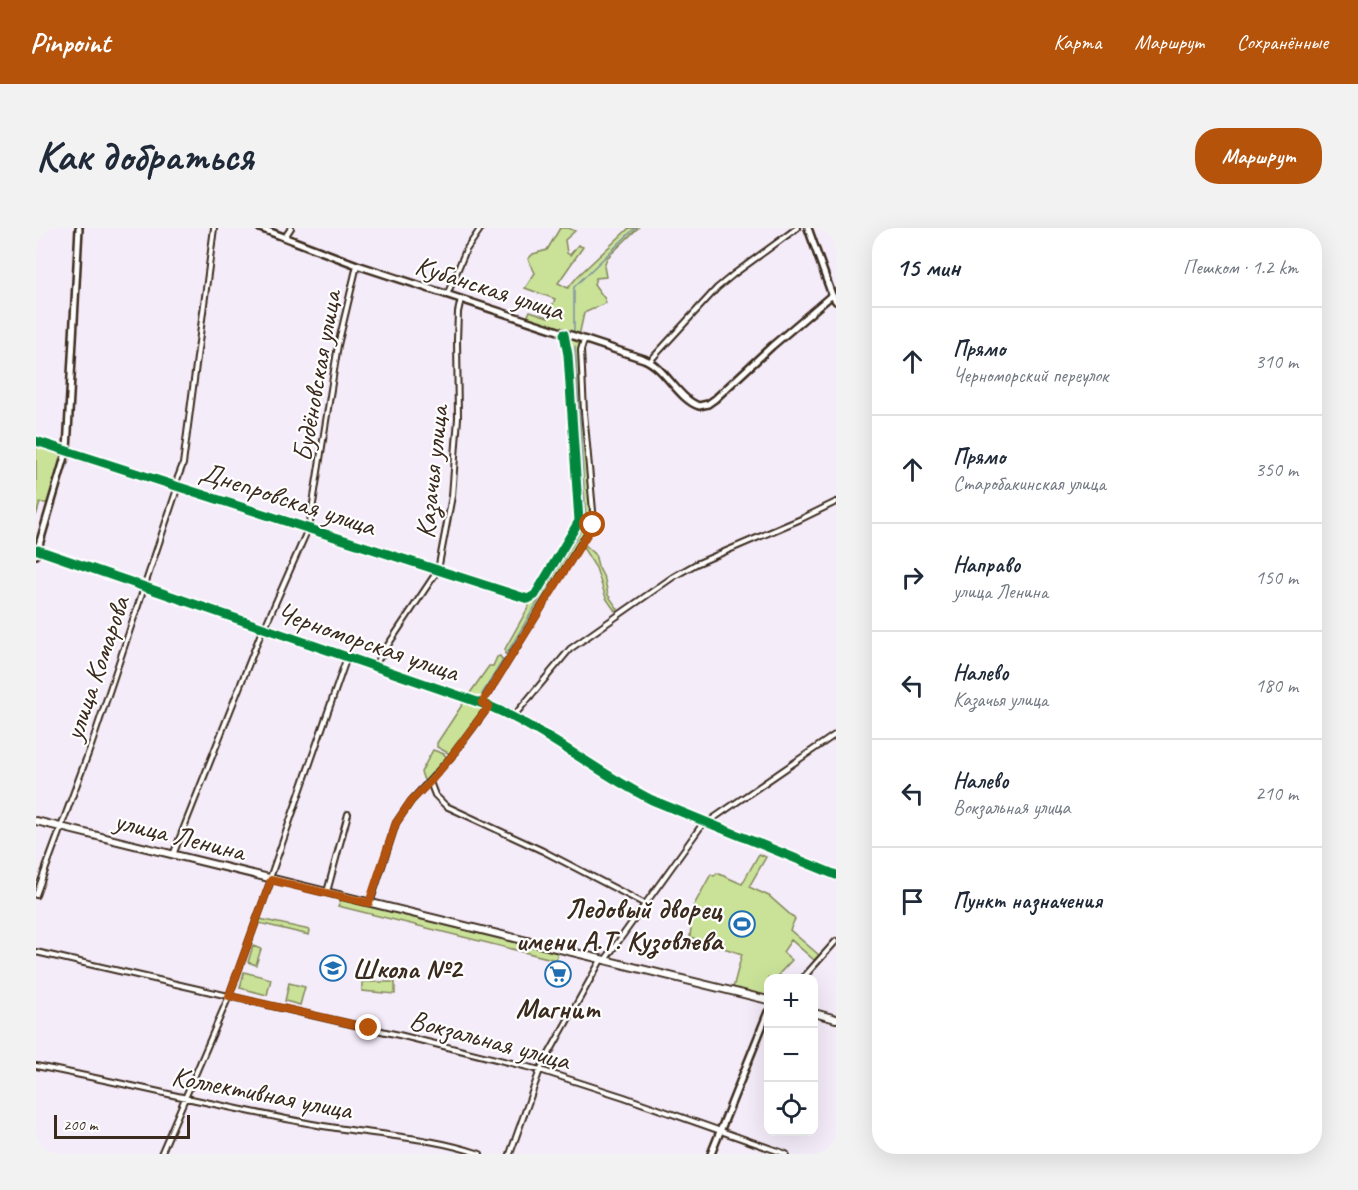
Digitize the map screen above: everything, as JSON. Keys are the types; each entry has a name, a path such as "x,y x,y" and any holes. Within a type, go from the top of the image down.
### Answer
{"main road":[{"name":"улица Ленина","path":"36,821 764,999"},
{"path":"818,1014 836,1019"}],"street":[{"path":"37,552 67,450 79,228"},
{"name":"улица Комарова","path":"36,895 92,743 145,587 183,464 214,228"},
{"name":"Кубанская улица","path":"260,228 357,265 650,362 695,404 705,405 715,399 832,295"},
{"path":"285,237 291,228"},
{"path":"447,295 466,250 481,228"},
{"path":"650,362 717,288 797,228"},
{"path":"808,228 836,301"},
{"name":"Будёновская улица","path":"174,855 264,628 309,529 338,345 357,265"},
{"name":"Казачья улица","path":"375,666 438,570 452,496 458,418 457,340 461,299"},
{"name":"Днепровская улица","path":"36,441 527,599 536,595 579,521 568,356 564,334"},
{"path":"482,703 594,522 584,412 581,350 584,340"},
{"path":"513,717 570,649 673,577 696,564 836,502"},
{"name":"Черноморская улица","path":"37,552 482,703 513,717 633,791 836,875"},
{"path":"161,1154 229,996 347,657"},
{"path":"369,903 393,829 411,801 430,782 489,706"},
{"path":"510,1154 540,1070 603,960 706,823 836,734"},
{"path":"430,782 435,795 446,806 543,851 645,904"},
{"path":"327,893 348,814"},
{"path":"807,974 836,941"},
{"name":"Вокзальная улица","path":"36,952 434,1043 540,1070 786,1154"},
{"path":"711,1154 764,1022"},
{"name":"Коллективная улица","path":"36,1066 320,1126 457,1146 480,1154"}],"green space":[{"path":"560,228 575,231 565,240 567,253 570,255 578,245 583,247 558,283 568,288 629,228 638,228 607,258 604,266 606,277 596,278 594,284 606,303 584,313 579,336 526,320 530,311 548,317 555,299 525,288 535,273 528,259 533,254 547,250"},
{"path":"567,337 581,342 579,348 592,522 508,655 505,654 505,649 529,606 529,601 536,596 576,532 580,520 574,422 576,405 572,398"},
{"path":"36,443 63,451 48,503 40,503 36,516"},
{"path":"583,543 595,554 608,595 618,609 615,611 606,598 596,568 582,546"},
{"path":"500,656 504,662 482,700 471,697 470,693 489,666 493,666 497,657"},
{"path":"464,702 482,711 450,754 437,747 437,743"},
{"path":"433,750 444,754 447,758 425,783 421,772"},
{"name":"Ледовый дворец имени А.Т. Кузовлева","path":"759,854 766,857 749,887 769,896 795,919 790,930 819,955 814,960 791,940 783,952 792,960 779,974 764,974 764,996 733,988 742,954 690,937 693,907 711,874 714,876 717,873 742,884"},
{"path":"341,900 558,953 556,960 338,906"},
{"path":"260,919 310,930 309,935 259,923"},
{"path":"253,946 261,949 256,965 248,962"},
{"path":"244,972 271,979 267,995 240,988"},
{"path":"362,982 395,982 395,994 362,991"},
{"path":"289,983 305,987 300,1005 285,1001"}],"waterway":[{"path":"574,332 574,287 635,228"},
{"path":"507,653 586,519 575,346"},
{"path":"482,694 503,660"}],"cycle path":[{"path":"36,441 528,599 535,595 579,521 568,355 564,334"},
{"path":"38,550 489,706 531,727 652,800 836,875"}],"place":[{"name":"Ледовый дворец имени А.Т. Кузовлева","path":"742,924"},
{"name":"Школа №2","path":"333,968"},
{"name":"Магнит","path":"558,974"}],"route":[{"path":"369,1028 229,996 271,880 369,903 389,840 399,817 451,757 489,706 482,703 593,525"}]}
